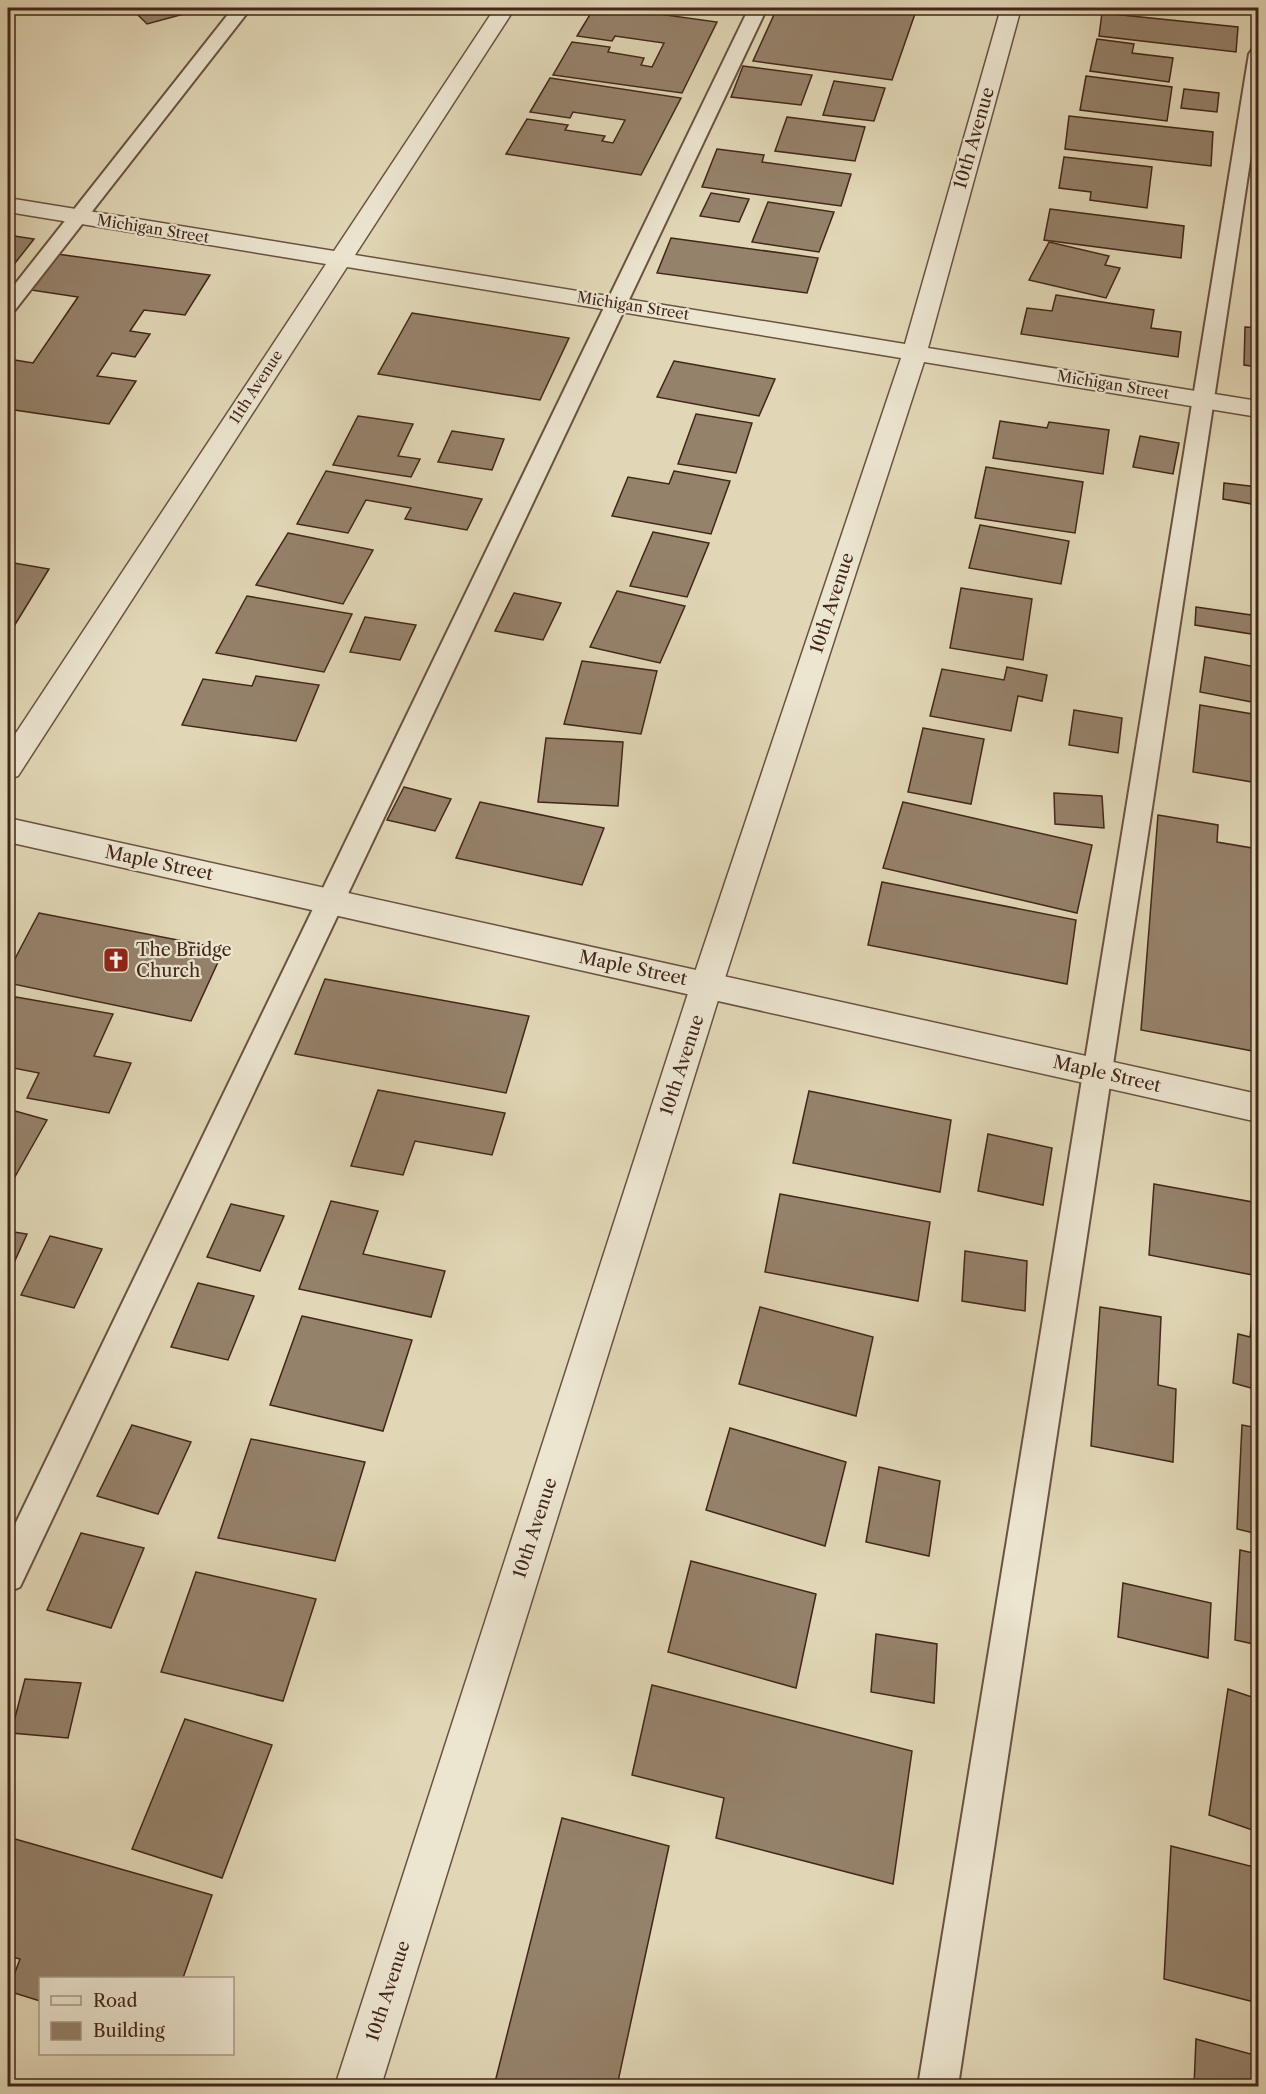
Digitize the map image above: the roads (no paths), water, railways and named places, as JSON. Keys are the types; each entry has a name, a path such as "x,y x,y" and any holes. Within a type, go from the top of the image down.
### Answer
{"street":[{"name":"11th Avenue","path":"8,768 505,8"},
{"name":"10th Avenue","path":"358,2086 707,984 915,352 1011,8"},
{"name":"Michigan Street","path":"8,205 1258,409"},
{"name":"Maple Street","path":"8,830 1258,1108"}],"lane":[{"path":"8,306 242,8"},
{"path":"8,1575 616,303 750,8"},
{"path":"938,2086 1258,54"}],"place":[{"name":"The Bridge Church","path":"116,960"}]}
